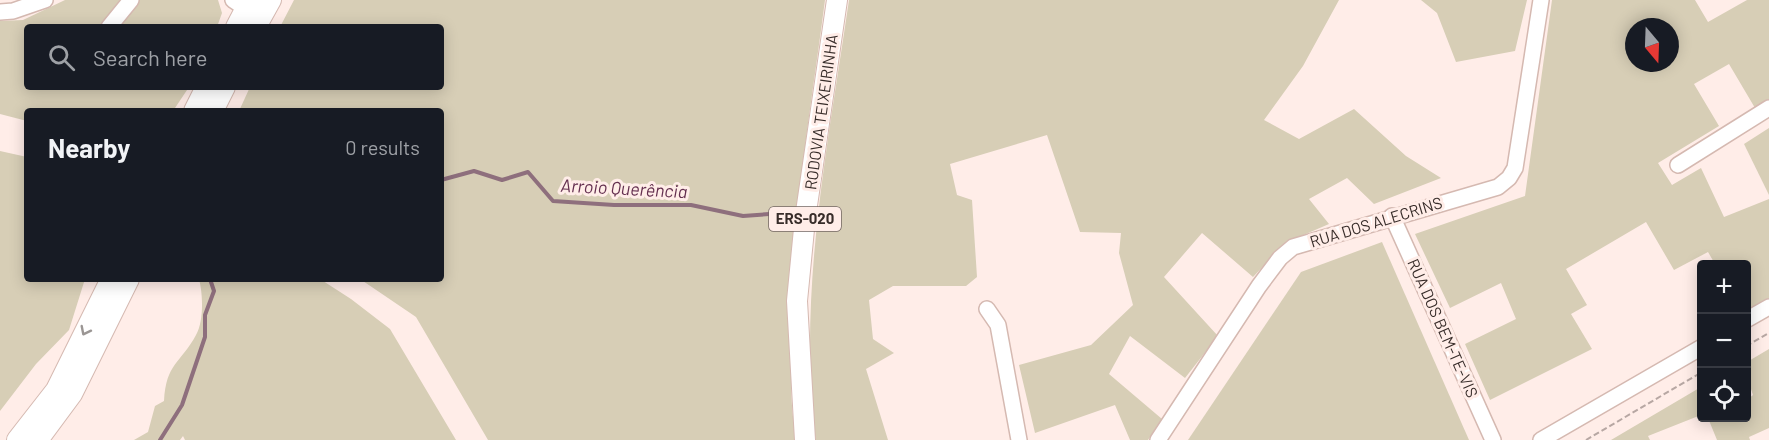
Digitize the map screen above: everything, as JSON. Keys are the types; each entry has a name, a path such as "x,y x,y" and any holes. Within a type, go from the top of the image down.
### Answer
{"main road":[{"path":"258,24 271,0"},
{"name":"RODOVIA TEIXEIRINHA","path":"806,440 797,301 806,219 837,0"},
{"path":"237,24 242,3"},
{"path":"196,108 204,90"},
{"path":"214,108 224,90"},
{"path":"17,440 56,390 110,282"},
{"path":"38,440 72,394 128,282"}],"street":[{"path":"0,12 13,11 45,0"},
{"path":"111,24 131,0"},
{"name":"RUA DOS ALECRINS","path":"1158,440 1280,258 1293,247 1392,216 1498,187 1509,178 1515,168 1541,0"},
{"path":"1678,165 1769,108"},
{"name":"RUA DOS BEM-TE-VIS","path":"1392,216 1493,440"},
{"path":"1751,317 1769,307"},
{"path":"987,309 998,325 1019,440"},
{"path":"1541,440 1697,348"}],"path":[{"path":"1751,343 1769,333"},
{"path":"1586,440 1697,374"}],"shaded area":[{"path":"65,0 218,0 222,13 218,24 24,24 24,90 187,90 175,108 24,108 24,120 0,114 0,21 23,20"},
{"path":"294,0 825,0 793,261 791,383 797,440 488,440 416,317 364,282 444,282 444,108 240,108 249,90 444,90 444,24 282,24"},
{"path":"849,0 1339,0 1303,66 1264,120 1299,139 1354,109 1406,156 1441,178 1374,204 1347,178 1309,199 1329,224 1285,243 1253,277 1202,233 1164,277 1218,336 1185,378 1130,336 1109,374 1162,419 1148,440 1130,440 1115,405 1035,433 1019,365 1091,345 1133,305 1119,253 1121,233 1080,232 1047,135 950,164 957,195 972,200 977,277 966,286 893,286 869,300 873,339 894,353 866,369 888,440 816,440 810,386 813,265 823,176"},
{"path":"1421,0 1527,0 1515,51 1456,62 1437,13"},
{"path":"1552,0 1695,0 1708,22 1747,0 1769,0 1769,99 1755,108 1729,64 1694,84 1719,126 1658,163 1672,185 1701,168 1724,217 1769,199 1769,298 1751,309 1751,260 1713,260 1708,252 1674,270 1646,222 1566,269 1587,305 1571,314 1592,349 1490,400 1465,344 1516,319 1501,283 1450,308 1415,234 1525,196"},
{"path":"1769,128 1769,195 1744,144"},
{"path":"0,151 24,156 24,282 84,282 69,330 36,364 0,411"},
{"path":"1382,242 1469,440 1188,440 1301,272"},
{"path":"199,282 325,282 390,329 456,440 185,440 183,436 180,440 134,440 148,432 155,406 164,401 165,388 171,371 199,329 202,307"},
{"path":"1769,349 1769,428 1749,437 1750,440 1717,440 1710,422 1751,422 1751,397 1753,395 1751,360"},
{"path":"1697,389 1697,417 1648,436 1650,440 1611,440"}],"waterway":[{"name":"Arroio Querência","path":"444,179 474,171 502,180 528,172 553,201 614,205 691,205 743,216 784,213"},
{"name":"Arroio Querência","path":"160,440 182,405 205,337 205,315 214,291 211,282"}]}
